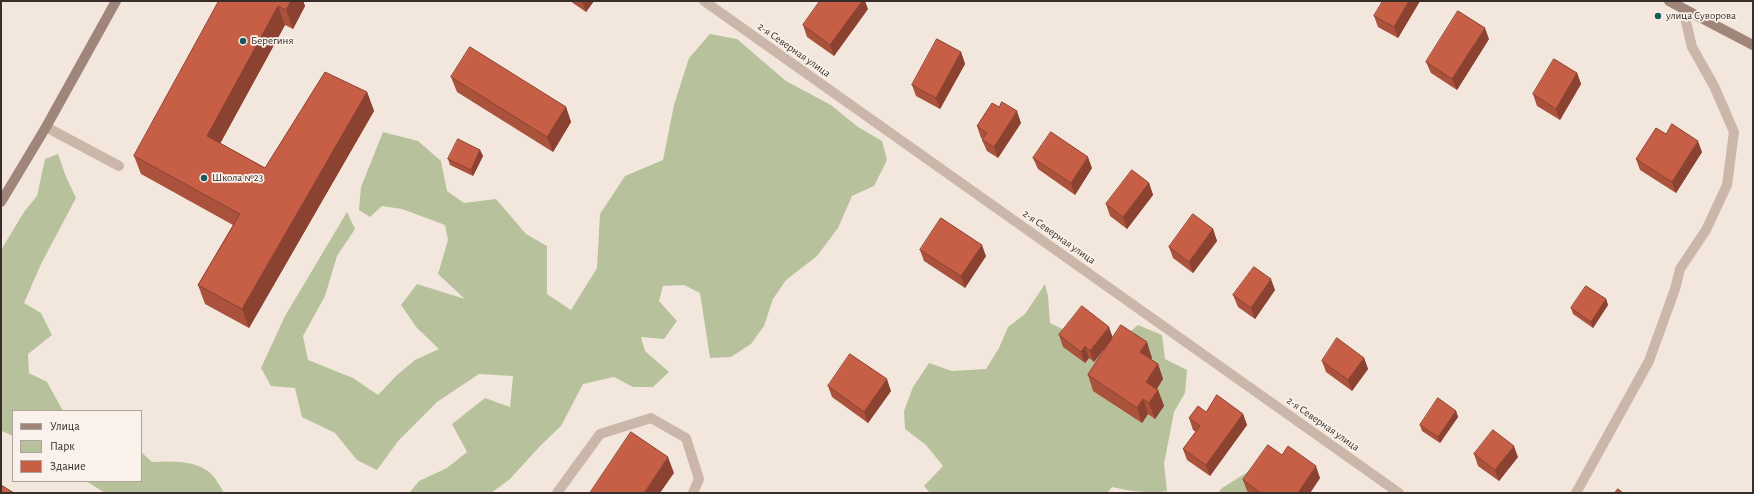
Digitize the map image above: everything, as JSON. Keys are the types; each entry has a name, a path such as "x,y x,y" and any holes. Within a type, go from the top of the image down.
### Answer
{"street":[{"path":"1,202 46,127 116,1"},
{"name":"2-я Северная улица","path":"704,1 1400,493"},
{"path":"1669,1 1753,46"},
{"path":"1576,493 1649,361 1675,289 1680,269 1706,230 1727,185 1734,132 1714,86 1692,47 1683,9"},
{"path":"46,127 119,166"},
{"path":"557,493 600,434 651,418 686,438 698,479 693,493"}],"green space":[{"path":"710,34 737,39 786,81 831,105 858,127 882,141 887,160 874,186 852,196 838,228 817,256 786,280 773,299 764,326 751,344 731,357 710,358 700,293 684,285 663,286 659,301 677,321 664,339 641,337 645,351 669,372 653,387 633,387 614,377 583,384 561,426 541,445 510,479 491,493 409,493 419,481 447,468 467,452 452,424 485,398 510,407 513,376 479,374 437,402 399,440 377,470 357,460 335,433 302,417 295,388 271,386 261,368 285,316 347,212 355,229 337,256 325,296 303,336 308,360 353,378 378,395 397,375 415,360 439,349 417,328 401,305 417,284 465,299 438,274 448,240 445,225 402,209 382,206 370,217 359,210 361,187 383,132 418,141 441,161 447,191 464,203 496,199 526,234 547,246 547,294 571,310 597,268 600,214 625,176 663,160 674,105 689,58"},
{"path":"58,154 66,177 76,198 41,264 24,303 41,313 52,335 28,354 29,373 47,382 62,410 12,410 12,436 2,431 1,429 1,250 24,212 37,196 45,159"},
{"path":"1045,284 1048,296 1050,323 1067,331 1080,349 1102,355 1138,325 1162,335 1165,359 1187,370 1185,393 1174,412 1164,464 1167,491 1140,492 1112,487 1107,493 930,493 924,486 943,466 926,445 905,429 904,411 913,387 929,363 952,371 986,369 999,348 1008,327 1025,314"},
{"path":"142,453 152,462 177,462 201,467 214,477 224,493 105,493 88,482 142,482"},
{"path":"1270,458 1278,493 1218,493 1222,488"}],"building":[{"path":"219,1 291,1 286,10 278,6 207,136 265,168 325,72 367,92 242,309 198,285 240,214 134,156"},
{"path":"820,1 862,1 830,45 803,25"},
{"path":"1383,1 1409,1 1394,27 1374,16"},
{"path":"1458,11 1485,28 1452,79 1426,62"},
{"path":"937,39 961,52 936,98 912,85"},
{"path":"470,47 566,107 547,137 451,77"},
{"path":"1554,59 1577,73 1556,109 1533,94"},
{"path":"1002,102 1017,111 994,147 982,140 987,133 977,126 992,103 999,107"},
{"path":"1672,124 1698,141 1672,182 1636,159 1656,128 1666,134"},
{"path":"1051,132 1088,157 1071,183 1033,158"},
{"path":"458,139 480,150 471,170 448,159"},
{"path":"1132,170 1149,183 1123,217 1106,204"},
{"path":"1193,214 1213,229 1189,262 1169,247"},
{"path":"941,218 982,245 961,276 920,250"},
{"path":"1254,267 1271,279 1251,308 1233,295"},
{"path":"1586,286 1606,299 1591,322 1571,308"},
{"path":"1082,306 1109,327 1090,351 1085,346 1081,352 1059,335"},
{"path":"1121,325 1147,342 1140,352 1158,364 1146,382 1158,390 1149,403 1143,399 1137,408 1088,375"},
{"path":"1337,338 1364,358 1348,380 1322,361"},
{"path":"850,354 887,379 864,412 828,386"},
{"path":"1217,395 1243,414 1206,465 1183,449 1200,426 1189,418 1198,406 1206,412"},
{"path":"1438,398 1456,411 1438,437 1420,425"},
{"path":"1493,430 1514,446 1495,470 1474,454"},
{"path":"631,432 668,457 644,493 590,493"},
{"path":"1268,445 1282,455 1288,446 1316,466 1298,493 1261,493 1243,480"},
{"path":"1,485 14,493 1,493"},
{"path":"1618,489 1623,493 1615,493"}],"place":[{"name":"улица Суворова","path":"1658,16"},
{"name":"Берегиня","path":"243,41"},
{"name":"Школа №23","path":"204,178"}]}
